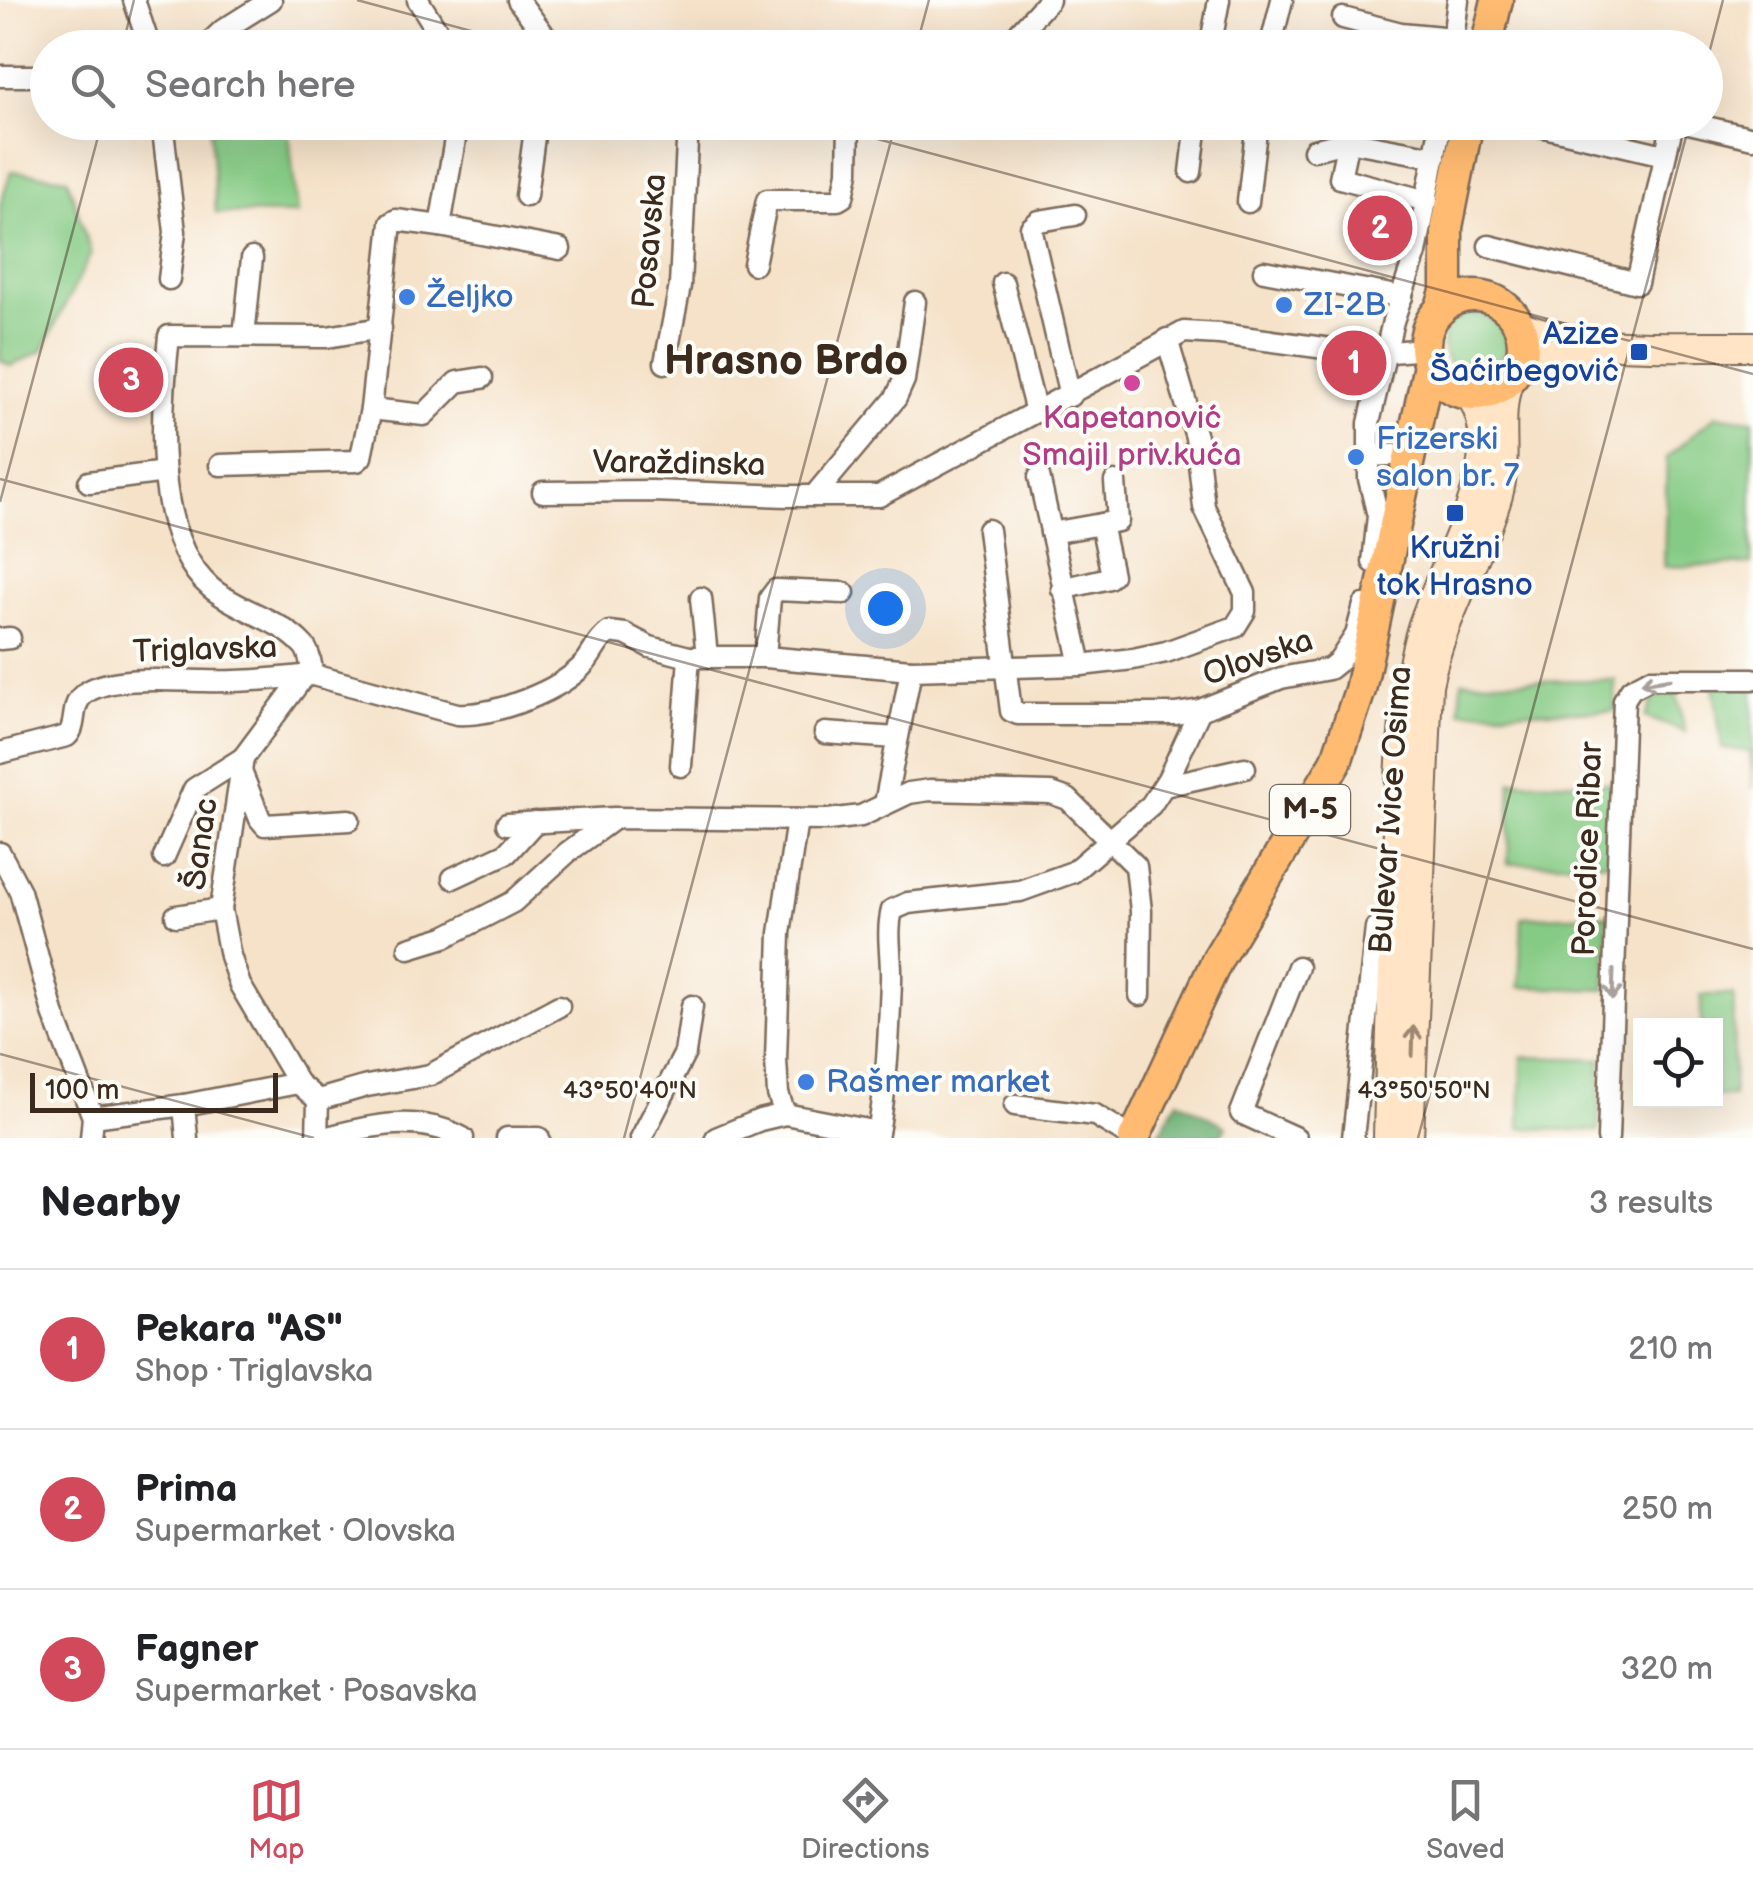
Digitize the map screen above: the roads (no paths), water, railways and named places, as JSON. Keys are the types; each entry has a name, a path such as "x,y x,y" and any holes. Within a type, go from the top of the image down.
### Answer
{"main road":[{"path":"1490,30 1497,0"},
{"name":"M-5","path":"1124,1136 1218,958 1336,762 1360,690 1412,454 1427,357 1426,334 1448,288 1446,251 1454,182 1464,140"},
{"name":"M-5","path":"1454,182 1460,240 1476,286 1486,297 1509,310 1519,325"},
{"path":"1440,310 1454,300 1486,297"},
{"path":"1519,325 1544,334 1606,344 1753,346"},
{"path":"1512,376 1522,356 1519,325"},
{"path":"1427,357 1435,375 1462,392 1484,394 1550,354 1606,344"},
{"name":"Bulevar Ivice Osima","path":"1410,1138 1428,685 1442,636 1498,496 1505,450 1502,406 1512,376"},
{"name":"M-5","path":"1412,454 1432,409 1462,392"},
{"name":"Bulevar Ivice Osima","path":"1388,1138 1406,701 1423,623 1481,468 1482,418 1462,392"}],"street":[{"path":"134,0 144,30"},
{"path":"223,30 271,0"},
{"path":"418,0 437,30"},
{"path":"518,0 540,30"},
{"path":"1213,30 1219,0"},
{"path":"1274,30 1282,0"},
{"path":"1455,30 1458,0"},
{"path":"1018,30 1038,5"},
{"path":"1343,18 1359,30"},
{"path":"0,76 30,76"},
{"path":"1723,131 1753,138"},
{"path":"164,140 175,232 169,279"},
{"path":"440,226 455,140"},
{"path":"526,196 534,140"},
{"name":"Posavska","path":"665,364 680,286 687,140"},
{"path":"754,264 767,200 838,200 843,196 848,140"},
{"path":"1191,172 1194,140"},
{"path":"1248,202 1256,140"},
{"path":"1314,150 1334,140"},
{"path":"1348,140 1340,174 1344,182 1428,201"},
{"path":"1377,140 1435,157"},
{"name":"Olovska","path":"1008,669 1010,711 1018,714 1176,714 1200,710 1281,678 1320,673 1348,650 1359,624 1378,532 1367,456 1369,423 1412,269 1437,140"},
{"path":"1597,140 1664,156"},
{"path":"1489,246 1638,283 1668,140"},
{"path":"1070,396 1031,228 1039,221 1075,215"},
{"path":"220,465 356,462 363,452 370,410 390,223 396,220 440,226 560,249"},
{"path":"244,336 252,258"},
{"path":"1264,271 1402,296"},
{"path":"1003,283 1036,412"},
{"path":"814,496 896,398 904,380 916,302"},
{"path":"89,482 165,472 164,373 169,336 327,337 381,328"},
{"path":"1167,340 1184,332 1220,334 1427,357"},
{"name":"Varaždinska","path":"542,492 652,490 814,496 888,493 1167,340"},
{"name":"Triglavska","path":"0,753 71,733 73,711 82,695 100,686 144,679 203,681 309,676 457,714 476,715 557,686 588,660 600,638 609,632 625,634 650,647 698,657 765,657 911,670 1081,665 1166,652 1236,627 1246,611 1245,592 1204,507 1196,437 1167,340"},
{"path":"370,410 424,416 457,382 482,378"},
{"path":"1367,456 1412,454"},
{"name":"Triglavska","path":"165,472 171,514 182,549 210,587 305,647 309,676"},
{"path":"1039,477 1081,665"},
{"path":"1051,533 1114,523 1120,518 1115,482"},
{"path":"1062,589 1112,575 1101,524"},
{"path":"988,530 1008,669"},
{"path":"765,657 770,598 776,590 844,593"},
{"path":"681,766 698,657 701,598"},
{"path":"885,804 911,670"},
{"name":"Šanac","path":"309,676 242,765 221,909 240,985 298,1083 318,1100"},
{"name":"Porodice Ribar","path":"1608,1138 1624,700 1632,689 1650,679 1753,679"},
{"name":"Olovska","path":"872,1133 887,1056 892,910 908,902 981,897 1057,880 1073,872 1151,806 1200,710"},
{"path":"824,733 898,738"},
{"path":"164,857 194,789 242,765 260,819 266,825 349,820"},
{"path":"1164,786 1246,768"},
{"path":"506,824 614,818 850,818 909,793 930,790 1051,793 1068,799 1136,866 1140,994"},
{"path":"409,948 445,938 513,902 568,852 614,818"},
{"path":"785,1114 778,1094 776,1060 780,933 797,820"},
{"path":"453,878 507,853 535,822"},
{"path":"0,853 20,891 53,1013 92,1128 184,1104 298,1083"},
{"path":"176,916 221,909"},
{"path":"1353,1138 1376,928"},
{"path":"1296,1138 1241,1113 1298,967"},
{"path":"463,1138 422,1122 366,1126 320,1138 318,1100 430,1075 559,1006"},
{"path":"641,1138 684,1052 692,1006"},
{"path":"184,1104 187,1138"},
{"path":"1015,1105 1095,1115 1124,1136"},
{"path":"716,1138 785,1114 872,1133"},
{"path":"829,1138 872,1133"},
{"path":"507,1138 539,1138"}],"place":[{"name":"Prima","path":"1380,228"},
{"name":"Željko","path":"407,297"},
{"name":"ZI-2B","path":"1284,305"},
{"name":"Azize Šaćirbegović","path":"1639,352"},
{"name":"Pekara \"AS\"","path":"1354,363"},
{"name":"Fagner","path":"131,380"},
{"name":"Kapetanović Smajil priv.kuća","path":"1132,383"},
{"name":"Frizerski salon br. 7","path":"1356,457"},
{"name":"Kružni tok Hrasno","path":"1455,513"},
{"name":"Rašmer market","path":"806,1082"}],"district":[{"name":"Hrasno Brdo","path":"786,361"}]}
